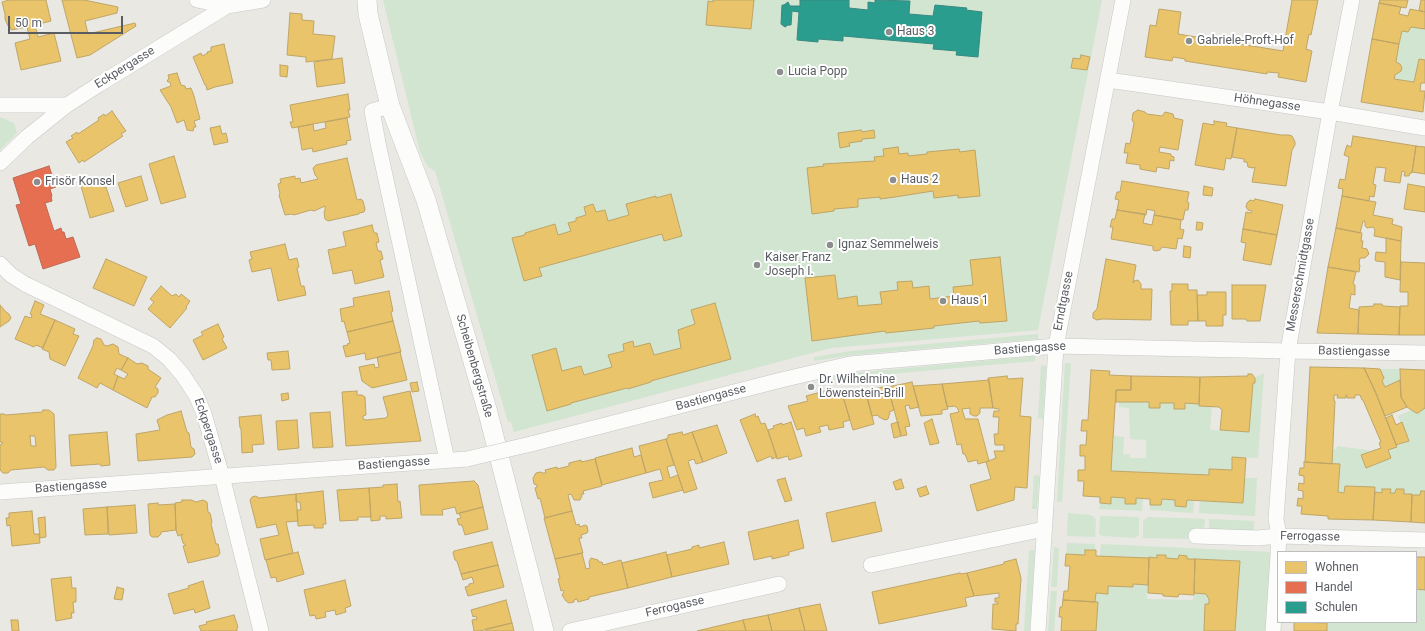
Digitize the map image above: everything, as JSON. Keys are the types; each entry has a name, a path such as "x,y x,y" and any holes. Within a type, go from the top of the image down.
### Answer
{"street":[{"path":"197,0 227,6"},
{"name":"Eckpergasse","path":"0,163 27,137 67,104 227,6 263,0"},
{"name":"Scheibenbergstraße","path":"367,0 368,14 390,106 426,200 488,413 544,631"},
{"name":"Erndtgasse","path":"1038,631 1056,346 1123,0"},
{"name":"Messerschmidtgasse","path":"1278,551 1279,536 1276,519 1288,351 1330,112 1352,0"},
{"name":"Höhnegasse","path":"1108,80 1330,112 1425,128"},
{"path":"0,105 67,104"},
{"path":"390,106 372,111 447,460"},
{"name":"Eckpergasse","path":"0,264 11,275 25,284 153,346 169,359 182,374 196,395 204,414 222,476 261,631"},
{"name":"Bastiengasse","path":"0,492 467,459 850,364 1056,346 1425,353"},
{"path":"871,565 1044,529"},
{"name":"Ferrogasse","path":"1196,536 1257,538 1279,536 1425,540"},
{"name":"Messerschmidtgasse","path":"1273,631 1277,569"},
{"name":"Ferrogasse","path":"570,631 779,584"}],"green space":[{"path":"383,0 1102,0 1038,330 831,348 514,432 511,422 508,422 435,171 428,167 420,152"},
{"path":"1411,27 1425,29 1425,60 1419,59 1414,82 1394,79 1395,75 1401,71 1402,68 1400,64 1396,62 1402,31 1408,32"},
{"path":"0,117 14,123 17,133 0,150"},
{"path":"1038,334 1038,339 852,355 814,361 814,357 851,351"},
{"path":"1035,356 1035,361 834,379 833,375"},
{"path":"1065,363 1071,363 1062,502 1057,502"},
{"path":"1041,365 1046,366 1043,419 1038,418"},
{"path":"1380,369 1400,369 1400,380 1385,387 1382,381 1384,378"},
{"path":"1264,373 1258,458 1232,457 1232,470 1209,475 1111,471 1114,436 1124,437 1123,454 1130,454 1130,458 1146,458 1146,440 1130,439 1129,408 1119,407 1119,402 1149,402 1149,408 1160,408 1160,403 1174,403 1174,409 1185,409 1185,403 1212,406 1210,430 1249,432 1253,383 1255,383 1255,378"},
{"path":"1424,408 1425,491 1420,492 1420,495 1404,494 1404,489 1396,489 1395,493 1390,493 1390,489 1382,489 1382,493 1375,492 1375,487 1345,486 1344,493 1338,492 1340,465 1332,464 1332,449 1337,449 1337,446 1373,451 1361,455 1366,468 1391,458 1388,450 1409,441 1398,416 1411,410 1418,413"},
{"path":"1034,475 1039,476 1037,509 1032,509"},
{"path":"1245,478 1257,478 1255,516 1199,513 1200,501 1243,503"},
{"path":"1111,497 1125,498 1125,504 1136,504 1136,498 1143,498 1142,511 1099,509 1100,503 1111,504"},
{"path":"1162,499 1175,500 1186,507 1187,500 1194,501 1193,513 1150,510 1150,505 1161,505"},
{"path":"1068,513 1093,516 1096,520 1095,537 1067,536"},
{"path":"1100,516 1139,517 1139,535 1134,538 1103,536 1099,534"},
{"path":"1148,517 1205,519 1204,529 1194,529 1193,539 1143,538 1143,521"},
{"path":"1209,519 1254,521 1254,532 1211,531 1209,529"},
{"path":"1067,543 1095,544 1095,550 1085,550 1085,555 1066,554"},
{"path":"1101,544 1274,552 1268,631 1235,631 1239,561 1187,559 1187,556 1179,555 1178,559 1166,558 1166,555 1158,555 1157,558 1100,556"},
{"path":"1054,547 1059,548 1057,587 1051,587"},
{"path":"1029,550 1035,550 1030,631 1024,631"},
{"path":"1133,584 1148,585 1147,599 1193,600 1194,593 1206,594 1209,599 1209,604 1205,604 1204,631 1096,631 1096,593 1108,594 1108,586"},
{"path":"1417,589 1425,590 1425,631 1327,631 1327,623 1417,623"},
{"path":"1051,591 1057,591 1054,631 1048,631"}],"building: Wohnen":[{"path":"9,0 46,0 51,21 35,25 38,37 54,33 61,61 21,70 15,43 30,39 27,27 11,30 10,26 8,26 5,19 2,2"},
{"path":"62,0 84,0 118,7 117,13 85,21 88,34 135,23 136,26 90,55 77,58"},
{"path":"713,0 754,0 751,29 706,25 708,1 713,2"},
{"name":"Gabriele-Proft-Hof","path":"1292,0 1318,0 1311,35 1309,34 1306,49 1312,51 1306,82 1278,77 1279,73 1267,72 1267,74 1185,61 1185,59 1173,57 1172,61 1145,57 1150,25 1156,26 1159,9 1181,12 1178,34 1283,51"},
{"path":"1380,0 1408,0 1406,8 1379,3"},
{"path":"1421,0 1425,0 1425,12 1419,10"},
{"path":"1379,3 1401,7 1399,14 1408,16 1410,9 1425,12 1425,29 1411,27 1408,32 1402,31 1399,44 1372,39"},
{"path":"290,13 302,14 302,20 314,21 313,34 335,36 332,59 306,62 306,57 287,55"},
{"path":"1372,39 1399,44 1396,62 1400,64 1402,68 1401,71 1395,75 1394,79 1414,82 1419,59 1425,60 1425,83 1421,83 1420,91 1425,91 1423,112 1361,102"},
{"path":"224,44 233,83 207,90 193,57 201,53 202,56 211,51 211,47"},
{"path":"1081,55 1090,57 1087,70 1071,68 1073,58 1080,59"},
{"path":"342,58 345,83 317,87 314,62"},
{"path":"280,65 288,66 287,77 280,76"},
{"path":"177,73 181,85 185,86 186,89 191,88 194,96 200,119 194,121 196,127 194,127 193,131 187,130 184,120 177,123 171,107 160,90 171,86 170,82 167,81 169,78 168,75"},
{"path":"348,94 350,110 348,110 350,117 292,128 290,122 293,122 290,105"},
{"path":"1138,110 1147,114 1162,116 1165,112 1173,114 1174,118 1183,120 1178,150 1160,147 1159,152 1171,154 1171,156 1174,157 1174,161 1170,160 1169,169 1157,167 1156,172 1140,169 1140,165 1126,163 1128,153 1124,153 1126,143 1130,144 1134,123 1132,120 1133,113"},
{"path":"112,111 126,131 121,134 123,136 84,162 83,160 79,163 66,142 73,138 71,136 77,132 78,134 99,120 98,118 104,114 105,116"},
{"path":"347,118 351,140 346,141 347,144 313,152 312,148 302,150 298,127 313,124 314,131 326,128 325,122"},
{"path":"1214,121 1227,123 1226,126 1237,128 1231,159 1226,158 1224,170 1195,165 1203,123 1214,125"},
{"path":"220,126 222,134 226,133 228,142 214,145 210,128"},
{"path":"1237,128 1292,136 1295,145 1292,150 1286,186 1252,182 1255,167 1248,167 1247,162 1244,162 1244,159 1232,157"},
{"path":"861,130 862,132 874,130 875,138 862,139 862,141 849,143 850,146 840,148 838,133"},
{"path":"1353,136 1416,146 1412,173 1410,173 1409,176 1404,176 1405,172 1402,171 1400,183 1384,181 1386,168 1376,167 1373,184 1376,185 1374,197 1370,196 1369,201 1342,196 1343,189 1338,188 1340,179 1345,180 1349,157 1344,155 1347,145 1351,147"},
{"path":"1416,146 1425,147 1425,174 1412,172"},
{"name":"Haus 2","path":"898,147 899,154 908,153 908,156 927,154 927,152 959,149 960,152 975,150 980,196 958,198 958,195 934,198 933,191 880,199 880,197 858,199 858,207 834,209 834,211 812,214 807,168 824,166 823,164 875,161 874,157 884,156 883,149"},
{"path":"174,156 186,197 161,204 149,164"},
{"path":"347,158 357,200 361,199 363,201 365,209 364,212 328,221 325,219 325,206 314,211 311,210 294,215 285,215 279,195 278,184 281,183 280,179 295,176 295,179 300,178 301,183 318,179 313,168 316,165"},
{"path":"141,176 148,200 126,207 118,183"},
{"path":"101,179 104,188 106,187 114,211 90,218 81,186"},
{"path":"1122,181 1189,192 1187,202 1189,203 1188,210 1185,210 1183,220 1154,215 1155,211 1147,209 1146,215 1117,210 1119,200 1115,199 1117,192 1120,192"},
{"path":"1408,184 1425,187 1425,212 1404,209"},
{"path":"1204,186 1213,188 1212,196 1203,195"},
{"path":"671,194 682,236 664,241 662,234 539,268 542,276 524,281 512,238 555,224 558,235 571,231 568,223 576,221 576,218 586,215 584,207 593,204 596,212 605,210 608,221 629,215 626,204 656,196 656,198"},
{"path":"1342,196 1376,202 1373,215 1393,219 1392,224 1402,227 1401,241 1374,236 1375,230 1373,227 1367,228 1365,226 1365,221 1363,221 1360,233 1336,228"},
{"path":"1255,199 1283,205 1277,235 1243,229 1246,212 1251,213 1252,211 1248,210 1246,207 1247,203 1250,200 1254,201"},
{"path":"1117,210 1145,214 1143,223 1152,225 1154,215 1181,220 1180,229 1184,230 1182,239 1178,238 1176,249 1162,247 1160,250 1156,251 1153,250 1153,246 1111,239 1113,227 1110,227 1112,219 1115,219"},
{"path":"1197,222 1203,223 1202,230 1196,230"},
{"path":"372,225 374,233 377,233 379,242 376,243 378,251 381,251 383,259 380,260 384,277 355,284 352,270 333,274 328,250 346,246 343,232"},
{"path":"1336,228 1362,233 1362,248 1367,249 1369,254 1365,258 1360,258 1359,272 1328,267"},
{"path":"1243,229 1277,235 1271,265 1243,260 1246,243 1241,242"},
{"path":"1386,238 1401,241 1400,280 1385,277 1385,262 1375,260 1376,252 1386,253"},
{"path":"285,244 289,260 297,258 299,267 297,268 301,286 304,286 306,295 278,301 271,268 252,272 249,260 252,259 250,252"},
{"path":"1184,246 1191,247 1190,258 1183,257"},
{"name":"Haus 1","path":"1000,257 1007,321 980,323 979,321 934,326 934,328 886,333 885,331 812,341 805,278 835,275 838,299 857,296 858,306 882,304 880,292 898,290 897,282 912,281 913,288 929,286 930,299 954,296 953,287 973,285 970,260"},
{"path":"106,259 147,277 134,306 93,288"},
{"path":"1106,259 1136,265 1133,283 1134,281 1138,280 1141,284 1141,289 1152,289 1151,320 1097,320 1093,318 1093,313 1097,309"},
{"path":"1401,262 1425,263 1425,335 1399,335 1400,306 1408,306 1408,292 1400,292"},
{"path":"1328,267 1356,272 1353,284 1355,285 1355,295 1351,294 1349,308 1359,310 1358,334 1317,333"},
{"path":"1172,284 1188,284 1188,290 1197,290 1198,321 1188,321 1188,325 1171,325 1170,291 1172,291"},
{"path":"1232,285 1266,285 1260,321 1232,319"},
{"path":"161,286 172,296 176,294 179,297 181,294 190,301 186,307 187,308 170,328 148,309 154,302 150,299"},
{"path":"389,291 393,311 391,312 393,321 347,332 344,321 342,322 340,309 354,306 353,298"},
{"path":"1207,292 1226,292 1226,315 1223,315 1223,326 1206,326 1206,321 1198,321 1197,295 1207,295"},
{"path":"35,301 44,305 40,314 55,320 43,348 36,345 34,347 15,339 25,316 31,318 32,315 30,314"},
{"path":"715,303 731,359 547,411 532,355 556,348 562,371 581,366 584,375 612,367 608,355 624,351 623,344 633,341 634,347 650,343 654,355 681,348 678,330 695,324 691,310"},
{"path":"1374,304 1400,307 1399,335 1358,334 1359,307 1374,306"},
{"path":"0,305 11,318 0,327"},
{"path":"55,320 75,329 73,334 79,336 65,366 50,359 49,352 42,349"},
{"path":"393,321 401,352 366,360 365,353 346,357 343,346 350,343 347,332"},
{"path":"218,324 224,337 222,339 227,348 203,360 193,340 203,335 201,332"},
{"path":"97,338 101,339 104,345 107,346 113,344 118,347 119,354 128,358 121,370 117,368 114,374 118,376 113,390 100,383 97,388 78,378 93,346 94,340"},
{"path":"288,351 290,369 272,370 271,360 268,360 267,353"},
{"path":"400,352 407,380 372,388 362,381 359,367 374,364 375,368 379,367 377,357"},
{"path":"128,358 137,364 142,363 148,366 148,369 161,378 155,387 158,389 158,393 155,397 152,397 147,408 113,390 118,376 124,379 128,374 121,370"},
{"path":"1310,367 1364,368 1375,391 1397,447 1388,450 1391,458 1366,468 1361,455 1381,448 1379,443 1381,442 1363,400 1360,395 1355,395 1355,398 1347,398 1346,395 1346,398 1337,398 1338,395 1334,395 1332,464 1305,462"},
{"path":"1364,368 1380,369 1384,378 1382,381 1385,387 1400,380 1401,397 1407,407 1385,416"},
{"path":"1400,369 1425,370 1425,408 1418,413 1407,407 1401,397"},
{"path":"1091,370 1110,371 1109,375 1131,376 1131,390 1116,390 1111,471 1209,475 1209,469 1232,470 1232,457 1246,458 1243,503 1187,500 1186,507 1175,506 1175,500 1162,499 1161,505 1150,505 1150,499 1136,498 1136,504 1125,504 1125,498 1111,497 1111,504 1100,503 1100,497 1083,496 1084,481 1078,481 1078,470 1085,470 1085,456 1080,456 1080,445 1086,445 1087,431 1081,431 1082,420 1088,420"},
{"path":"1248,374 1252,374 1255,378 1255,383 1253,383 1249,432 1220,430 1222,410 1219,407 1199,406 1200,377 1248,376"},
{"path":"1007,376 1008,379 1023,378 1020,416 1031,417 1027,488 1015,487 1014,500 977,511 970,485 991,479 986,462 996,458 994,451 1004,451 1004,445 995,445 994,434 998,434 999,417 993,417 994,411 999,411 999,409 993,408 988,378"},
{"path":"1131,376 1200,377 1199,404 1185,403 1185,409 1174,409 1174,403 1160,403 1160,408 1149,408 1149,402 1116,402 1116,390 1131,390"},
{"path":"989,380 993,408 980,408 980,413 977,416 970,414 970,408 962,409 965,419 978,419 989,461 978,464 977,460 968,462 965,454 963,454 961,444 957,445 950,414 959,412 955,406 947,407 942,384"},
{"path":"417,382 419,391 412,392 410,383"},
{"path":"912,382 919,407 910,409 909,405 905,406 910,426 905,427 907,435 901,436 888,387"},
{"path":"942,384 948,409 942,410 942,414 921,416 913,386"},
{"path":"888,386 894,410 889,412 890,414 888,419 885,420 878,415 872,416 865,391"},
{"path":"357,391 357,395 362,395 365,397 366,415 363,416 363,419 366,420 386,418 388,415 383,397 410,391 421,441 346,446 342,392"},
{"path":"825,391 827,397 842,393 850,420 843,422 844,427 829,430 828,425 819,427 821,432 806,436 804,428 797,430 788,406 808,401 806,396"},
{"path":"866,392 874,424 853,430 843,397"},
{"path":"288,393 289,399 282,401 281,394"},
{"path":"43,410 49,410 54,414 56,467 54,470 48,470 44,467 11,470 8,473 3,473 0,470 0,445 2,442 0,442 0,414 6,415 42,412","holes":["30,436 35,436 36,446 31,446"]},
{"path":"181,411 187,432 189,433 191,447 194,449 195,454 192,457 138,461 136,434 160,430 157,420"},
{"path":"330,412 333,447 313,448 310,413"},
{"path":"755,414 756,417 758,416 761,424 765,423 777,457 772,459 771,456 757,462 740,420"},
{"path":"261,415 264,444 252,445 253,452 242,453 239,417"},
{"path":"1392,415 1396,425 1402,422 1409,441 1396,445 1386,418"},
{"path":"932,419 939,443 930,445 924,423"},
{"path":"297,420 299,448 278,450 276,421"},
{"path":"791,422 802,456 789,460 788,456 777,459 768,430 774,428 773,426"},
{"path":"898,422 901,436 894,438 891,424"},
{"path":"717,425 727,453 703,462 692,432"},
{"path":"107,432 110,465 101,466 100,464 71,466 69,435"},
{"path":"682,432 683,435 692,432 703,462 696,464 694,459 688,461 697,489 684,493 666,439 668,438 668,435"},
{"path":"666,439 674,465 667,467 670,478 678,475 683,490 653,498 649,483 663,480 660,469 646,473 639,446"},
{"path":"632,448 634,457 641,455 646,473 602,485 595,458"},
{"path":"595,459 602,486 583,491 584,494 581,494 582,496 580,500 574,500 571,494 568,495 572,511 545,518 540,498 538,499 535,488 537,485 534,484 533,478 536,473 546,473 545,470 569,466 569,463"},
{"path":"1304,462 1340,464 1338,492 1344,493 1345,486 1375,487 1373,520 1328,519 1328,516 1301,514 1302,506 1297,506 1298,498 1303,499 1303,491 1298,490 1299,483 1304,484 1304,476 1299,475 1300,468 1304,468"},
{"path":"785,478 792,500 785,502 777,480"},
{"path":"901,479 904,488 896,490 893,482"},
{"path":"474,481 478,485 483,507 457,514 455,507 442,510 443,515 421,515 419,485"},
{"path":"397,484 398,502 400,501 402,518 386,519 386,516 380,516 380,520 371,521 369,488"},
{"path":"926,486 929,494 920,497 917,489"},
{"path":"369,488 371,517 358,517 358,520 340,521 337,490"},
{"path":"1382,489 1391,489 1390,493 1395,493 1396,489 1404,489 1404,494 1412,494 1411,522 1373,520 1375,492 1382,493"},
{"path":"323,491 326,524 323,524 323,528 314,528 314,525 298,526 297,510 301,510 300,502 296,502 296,494"},
{"path":"1421,491 1425,491 1425,523 1411,522 1412,495 1420,495"},
{"path":"296,494 298,521 286,522 293,553 265,560 260,539 279,535 276,524 257,528 250,500 252,497 256,496 259,498"},
{"path":"182,500 191,500 196,502 203,500 207,502 216,544 218,544 220,553 218,556 188,563 183,546 186,545 183,543 181,536 183,534 178,536 176,530 175,503 182,502"},
{"path":"875,502 882,531 832,542 826,513"},
{"path":"158,503 158,505 175,504 176,530 161,532 158,537 152,537 150,535 148,504"},
{"path":"135,505 137,533 109,535 107,507"},
{"path":"107,507 108,534 85,535 83,509"},
{"path":"483,507 488,529 465,535 462,525 459,525 457,519 461,518 459,513"},
{"path":"32,511 34,534 39,534 40,543 12,546 10,525 7,526 6,518 9,518 9,513"},
{"path":"572,511 576,525 579,524 580,527 585,525 587,526 587,533 581,535 582,538 579,538 583,553 555,559 544,518"},
{"path":"45,517 46,537 40,538 38,518"},
{"path":"798,520 804,548 789,552 789,555 772,559 772,556 754,560 748,532"},
{"path":"492,542 498,565 461,574 457,561 455,560 453,553 454,551"},
{"path":"724,542 729,564 672,577 667,555 692,549 692,547 699,545 699,548"},
{"path":"1085,550 1096,550 1096,556 1149,558 1148,585 1133,584 1133,587 1108,586 1108,594 1096,593 1095,602 1063,600 1064,591 1068,591 1070,566 1065,566 1066,554 1085,555"},
{"path":"298,552 304,574 277,582 276,577 271,578 266,560"},
{"path":"666,552 672,577 628,588 622,563"},
{"path":"582,553 586,569 590,568 589,562 591,558 602,562 603,565 621,560 628,588 589,597 589,599 578,602 577,599 574,600 574,602 569,603 566,601 562,595 564,592 563,590 561,591 558,579 560,578 555,559"},
{"path":"1157,555 1166,555 1166,558 1178,559 1179,555 1187,556 1187,559 1195,559 1194,595 1179,594 1178,597 1148,593 1149,557 1157,558"},
{"path":"1417,557 1425,557 1425,590 1417,589"},
{"path":"1016,559 1021,578 1018,624 1016,624 1016,631 992,629 993,604 998,604 998,602 995,602 995,598 999,598 999,593 974,596 967,573 1004,564 1004,562"},
{"path":"1195,559 1240,561 1235,631 1204,631 1205,604 1209,604 1209,599 1206,594 1194,593"},
{"path":"498,565 504,587 468,596 465,587 474,583 472,577 463,580 461,574"},
{"path":"960,573 967,573 974,596 965,598 967,606 879,624 872,592"},
{"path":"71,577 72,588 76,588 76,602 73,602 74,613 71,613 72,618 56,621 51,579"},
{"path":"345,580 351,606 345,608 346,612 336,615 335,610 325,612 326,617 316,619 315,615 310,616 304,590"},
{"path":"203,581 210,608 195,613 194,609 174,614 168,594 189,588 188,586"},
{"path":"117,587 124,589 122,600 114,599"},
{"path":"506,600 512,623 480,631 474,631 472,620 477,619 476,616 473,617 471,610"},
{"path":"1063,600 1098,602 1096,631 1061,631 1062,617 1059,617 1060,607 1062,607"},
{"path":"820,604 827,631 805,631 799,608"},
{"path":"799,608 805,631 772,631 768,615"},
{"path":"234,615 238,627 237,631 201,631 199,626 207,624 206,622"},
{"path":"768,615 772,631 746,631 743,620"},
{"path":"11,620 18,620 19,631 12,631"},
{"path":"743,620 746,631 697,631"},
{"path":"512,623 514,631 486,631 486,629"},
{"path":"1294,623 1327,623 1327,631 1294,631"}],"building: Handel":[{"path":"49,166 56,187 50,189 52,201 45,203 54,231 61,228 66,239 73,237 80,257 43,269 35,244 29,246 16,205 21,204 13,178"}],"building: Schulen":[{"name":"Haus 3","path":"800,0 849,0 849,8 868,10 868,2 875,3 875,0 910,1 909,14 933,16 935,5 967,8 966,10 982,12 978,57 956,55 957,51 933,49 934,44 843,36 843,41 818,39 818,42 797,40 799,12 792,11 791,25 785,27 781,24 782,5 788,2 790,6 800,6"}],"place":[{"name":"Haus 3","path":"889,32"},
{"name":"Gabriele-Proft-Hof","path":"1189,41"},
{"name":"Lucia Popp","path":"780,72"},
{"name":"Haus 2","path":"893,180"},
{"name":"Frisör Konsel","path":"37,182"},
{"name":"Ignaz Semmelweis","path":"830,245"},
{"name":"Kaiser Franz Joseph I.","path":"757,265"},
{"name":"Haus 1","path":"943,301"},
{"name":"Dr. Wilhelmine Löwenstein-Brill","path":"811,387"}]}
